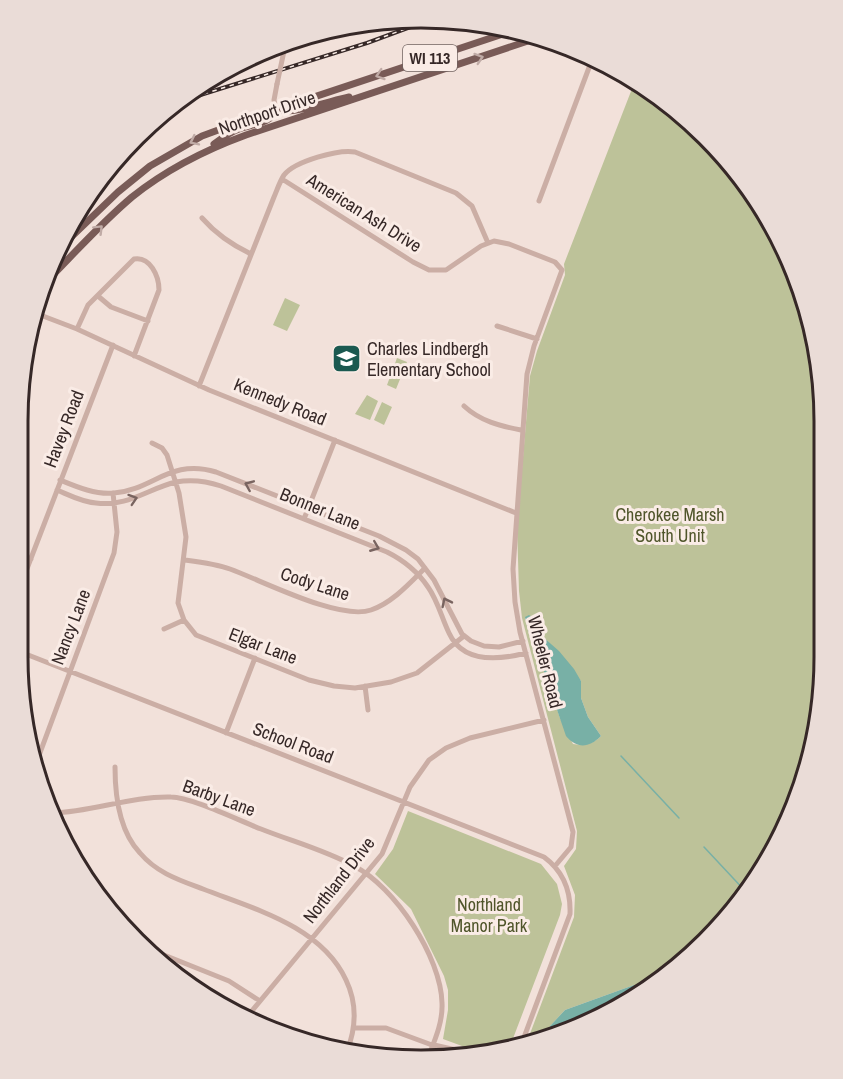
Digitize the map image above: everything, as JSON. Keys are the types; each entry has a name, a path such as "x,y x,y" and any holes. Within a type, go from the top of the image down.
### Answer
{"main road":[{"name":"Northport Drive","path":"78,230 118,192 165,157 202,136 497,36"},
{"name":"Northport Drive","path":"59,269 132,197 201,153 246,135 524,42"},
{"path":"201,153 234,131 269,119 276,110 280,112 296,110 367,94"}],"street":[{"path":"276,110 274,100 284,53"},
{"path":"539,201 589,66"},
{"path":"199,386 282,179 290,170 341,151 355,152 456,193 472,206 488,243"},
{"name":"American Ash Drive","path":"282,179 429,270 446,270 488,243"},
{"path":"202,218 213,230 251,254"},
{"name":"Wheeler Road","path":"488,243 494,241 509,244 555,262 561,267 562,274 537,339 527,374 513,583 523,641 573,838 570,850 555,866"},
{"path":"77,329 85,310 134,260 138,258 148,262 159,284 158,296 134,356"},
{"path":"98,296 111,307 148,321"},
{"name":"Kennedy Road","path":"43,316 113,345 199,386 516,513"},
{"path":"497,326 537,339"},
{"name":"Havey Road","path":"28,567 113,345"},
{"path":"464,406 481,418 522,430"},
{"path":"304,519 334,440"},
{"path":"152,443 164,450 176,482 186,537 178,603 184,620 164,629"},
{"name":"Bonner Lane","path":"60,480 83,489 113,493 133,488 172,471 186,468 207,469 397,544 418,559 425,568 442,594 464,636"},
{"name":"Bonner Lane","path":"57,490 92,503 114,503 128,501 176,482 198,480 221,486 387,552 408,565 429,588 455,643"},
{"name":"Nancy Lane","path":"40,752 114,553 117,532 113,493"},
{"name":"Cody Lane","path":"185,560 227,568 328,608 346,612 364,612 379,607 425,568"},
{"name":"Elgar Lane","path":"184,620 196,635 319,682 345,687 365,687 391,682 417,672 464,636"},
{"path":"464,636 478,644 493,647 523,641"},
{"path":"455,643 465,651 485,659 506,658 526,653"},
{"name":"School Road","path":"28,655 544,857 555,866"},
{"path":"226,733 255,658"},
{"path":"365,687 368,710"},
{"name":"Northland Drive","path":"251,1012 382,854 410,787 429,760 446,748 470,738 544,720"},
{"path":"115,767 118,804 129,839 140,854 158,870 177,880 293,926 312,939 337,963 350,988 354,1009 354,1028 350,1044"},
{"name":"Barby Lane","path":"60,812 172,797 345,861 367,874 400,906 410,920 425,946 438,978 442,1010 430,1050"},
{"path":"524,1037 570,914 569,892 561,873 555,866"},
{"path":"165,955 229,981 260,1001"},
{"path":"354,1028 386,1028 441,1050"},
{"path":"432,1045 457,1049"}],"green space":[{"name":"Cherokee Marsh South Unit","path":"632,90 681,126 717,162 733,182 762,225 794,295 807,345 814,396 814,683 807,734 785,808 762,854 717,917 681,953 638,985 565,1010 549,1029 529,1035 574,917 575,895 564,866 576,849 577,831 522,618 517,527 530,376 565,275 564,264","holes":["525,618 537,620 543,637 581,681 581,698 588,717 601,736 592,743 573,744 560,718 542,666 534,655"]},
{"path":"285,298 300,305 287,331 273,325"},
{"path":"397,358 407,362 396,389 387,385"},
{"path":"367,395 378,401 370,420 355,414"},
{"path":"382,402 392,407 384,425 374,420"},
{"name":"Northland Manor Park","path":"408,811 541,864 557,884 562,904 560,915 513,1039 467,1048 443,1039 448,1010 448,990 444,976 411,909 375,874 393,849"}],"water":[{"path":"529,615 537,620 543,637 559,651 581,681 581,698 588,717 601,736 588,745 574,743 566,736 542,666 535,655 525,617"},
{"path":"638,985 595,1010 549,1029 565,1010"}],"waterway":[{"path":"621,756 679,818"},
{"path":"704,847 741,886"}],"railway":[{"path":"205,93 406,29"}],"place":[{"name":"Charles Lindbergh Elementary School","path":"346,359"}]}
